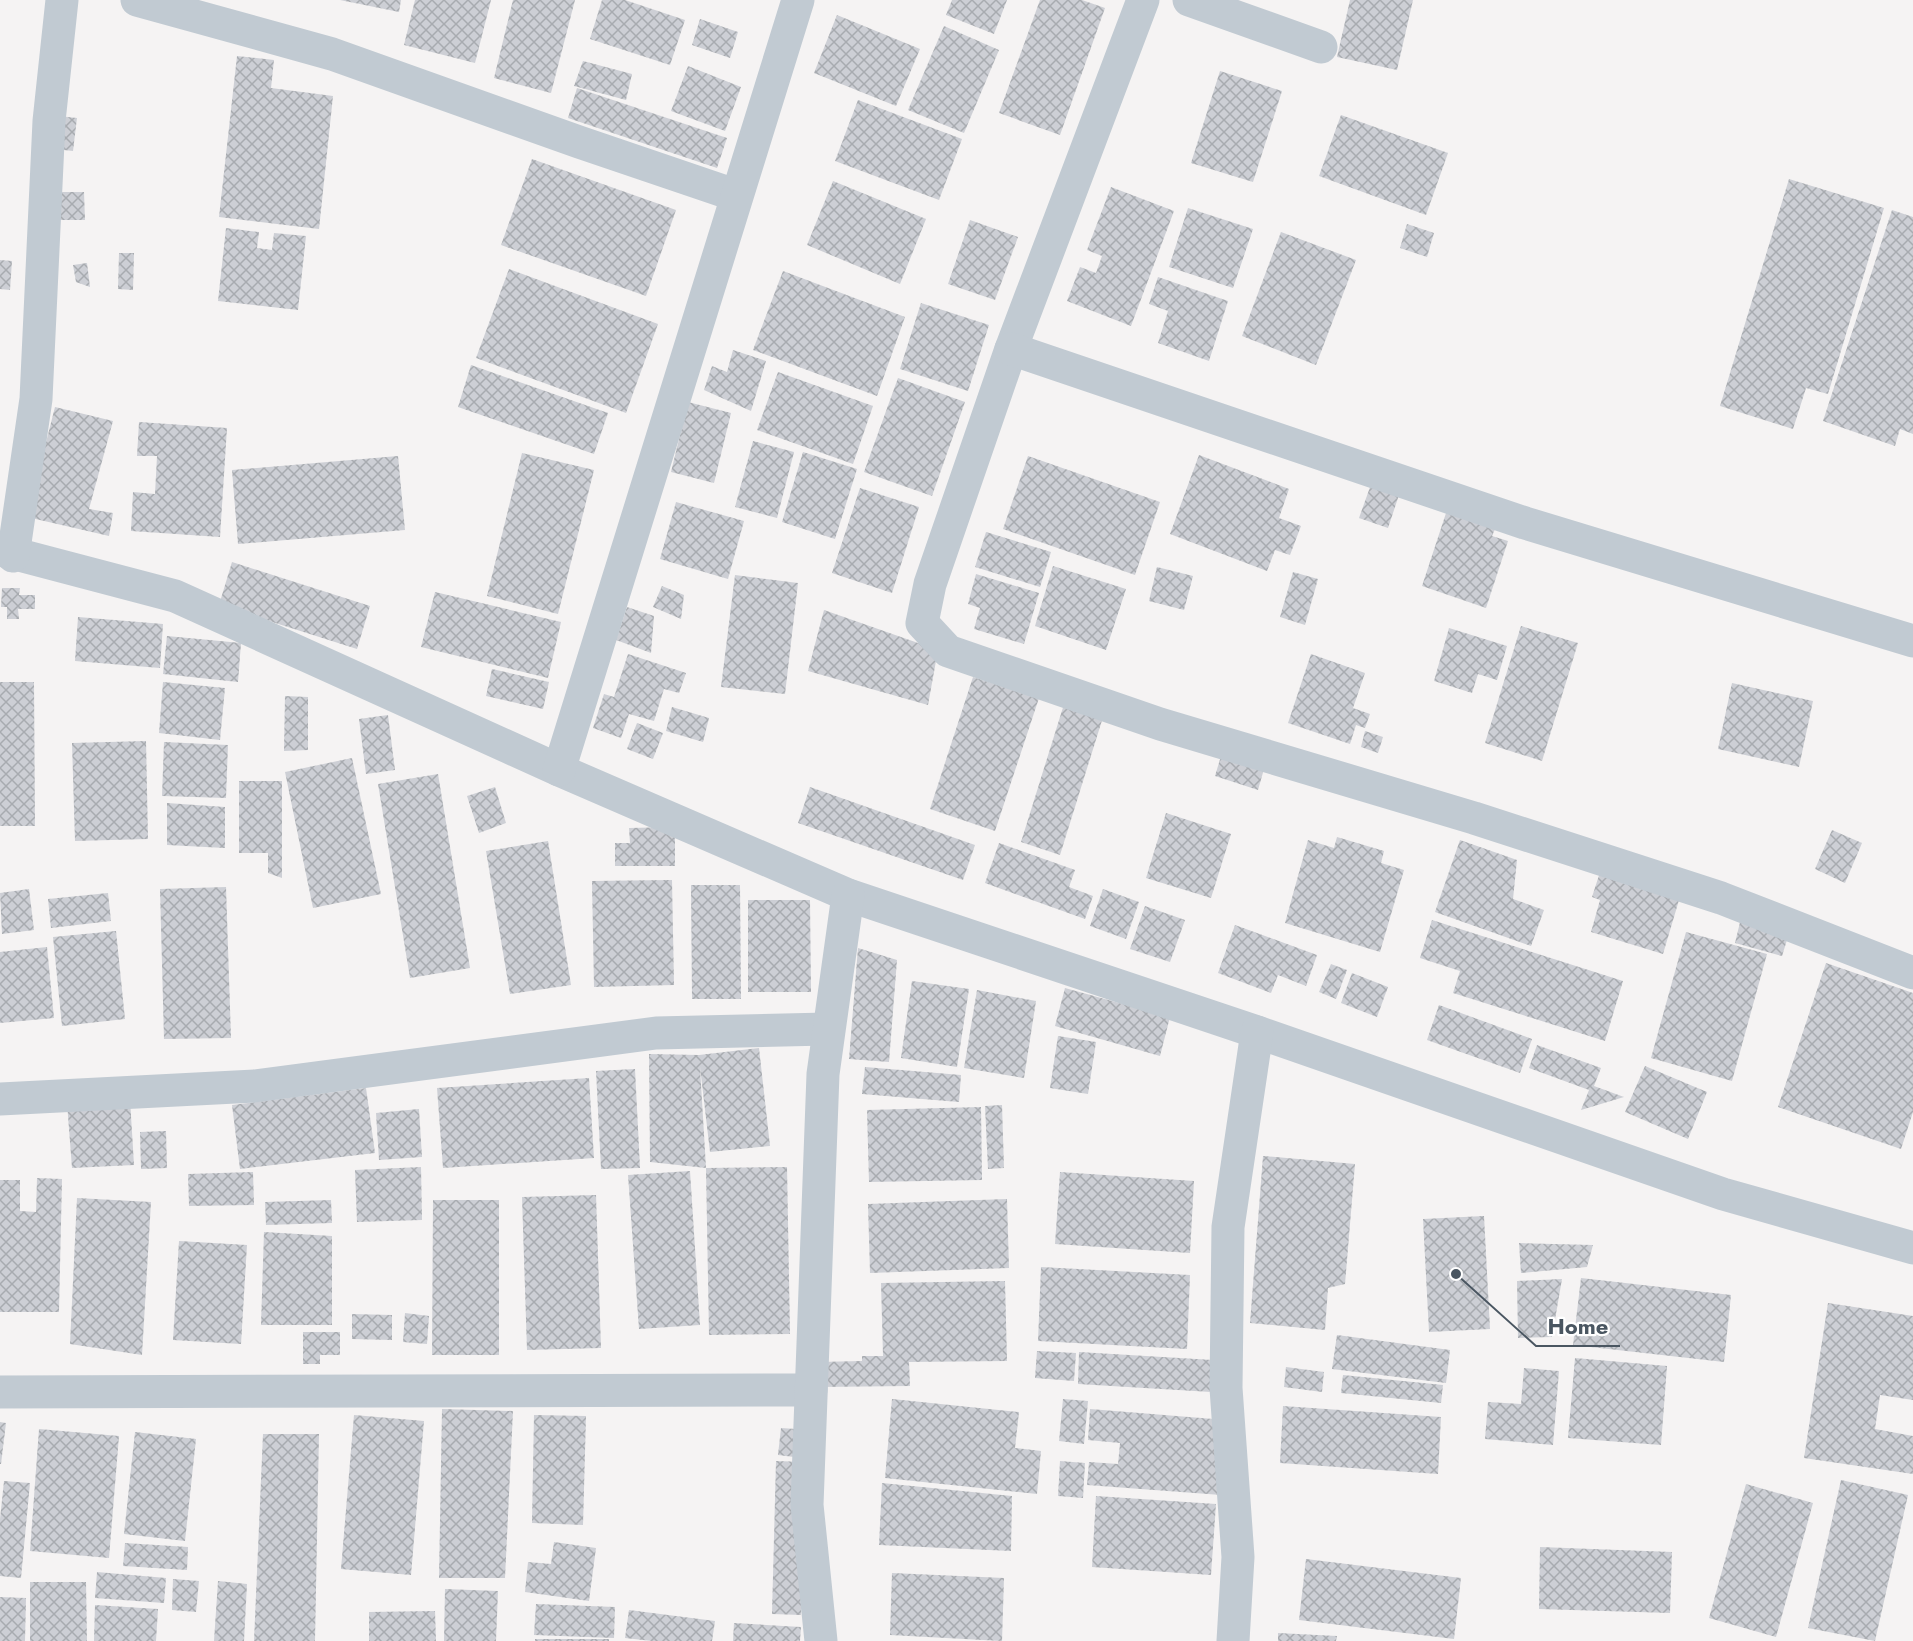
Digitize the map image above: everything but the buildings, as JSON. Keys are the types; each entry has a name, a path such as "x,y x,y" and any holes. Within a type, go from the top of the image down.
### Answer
{"street":[{"path":"62,0 49,121 36,399 7,553 175,596 559,770 848,895 1257,1032 1723,1194 1913,1248"},
{"path":"137,0 332,54 735,195"},
{"path":"559,770 735,195 798,0"},
{"path":"1143,0 1011,349 930,584 922,623 948,651 1160,724 1474,818 1721,898 1913,973"},
{"path":"1189,0 1321,46"},
{"path":"1011,349 1525,524 1913,641"},
{"path":"821,1641 807,1505 822,1074 848,895"},
{"path":"0,1099 255,1086 656,1033 828,1029"},
{"path":"1233,1641 1238,1557 1226,1388 1228,1227 1257,1032"},
{"path":"0,1392 811,1390"}],"place":[{"name":"Home","path":"1456,1274"}]}
